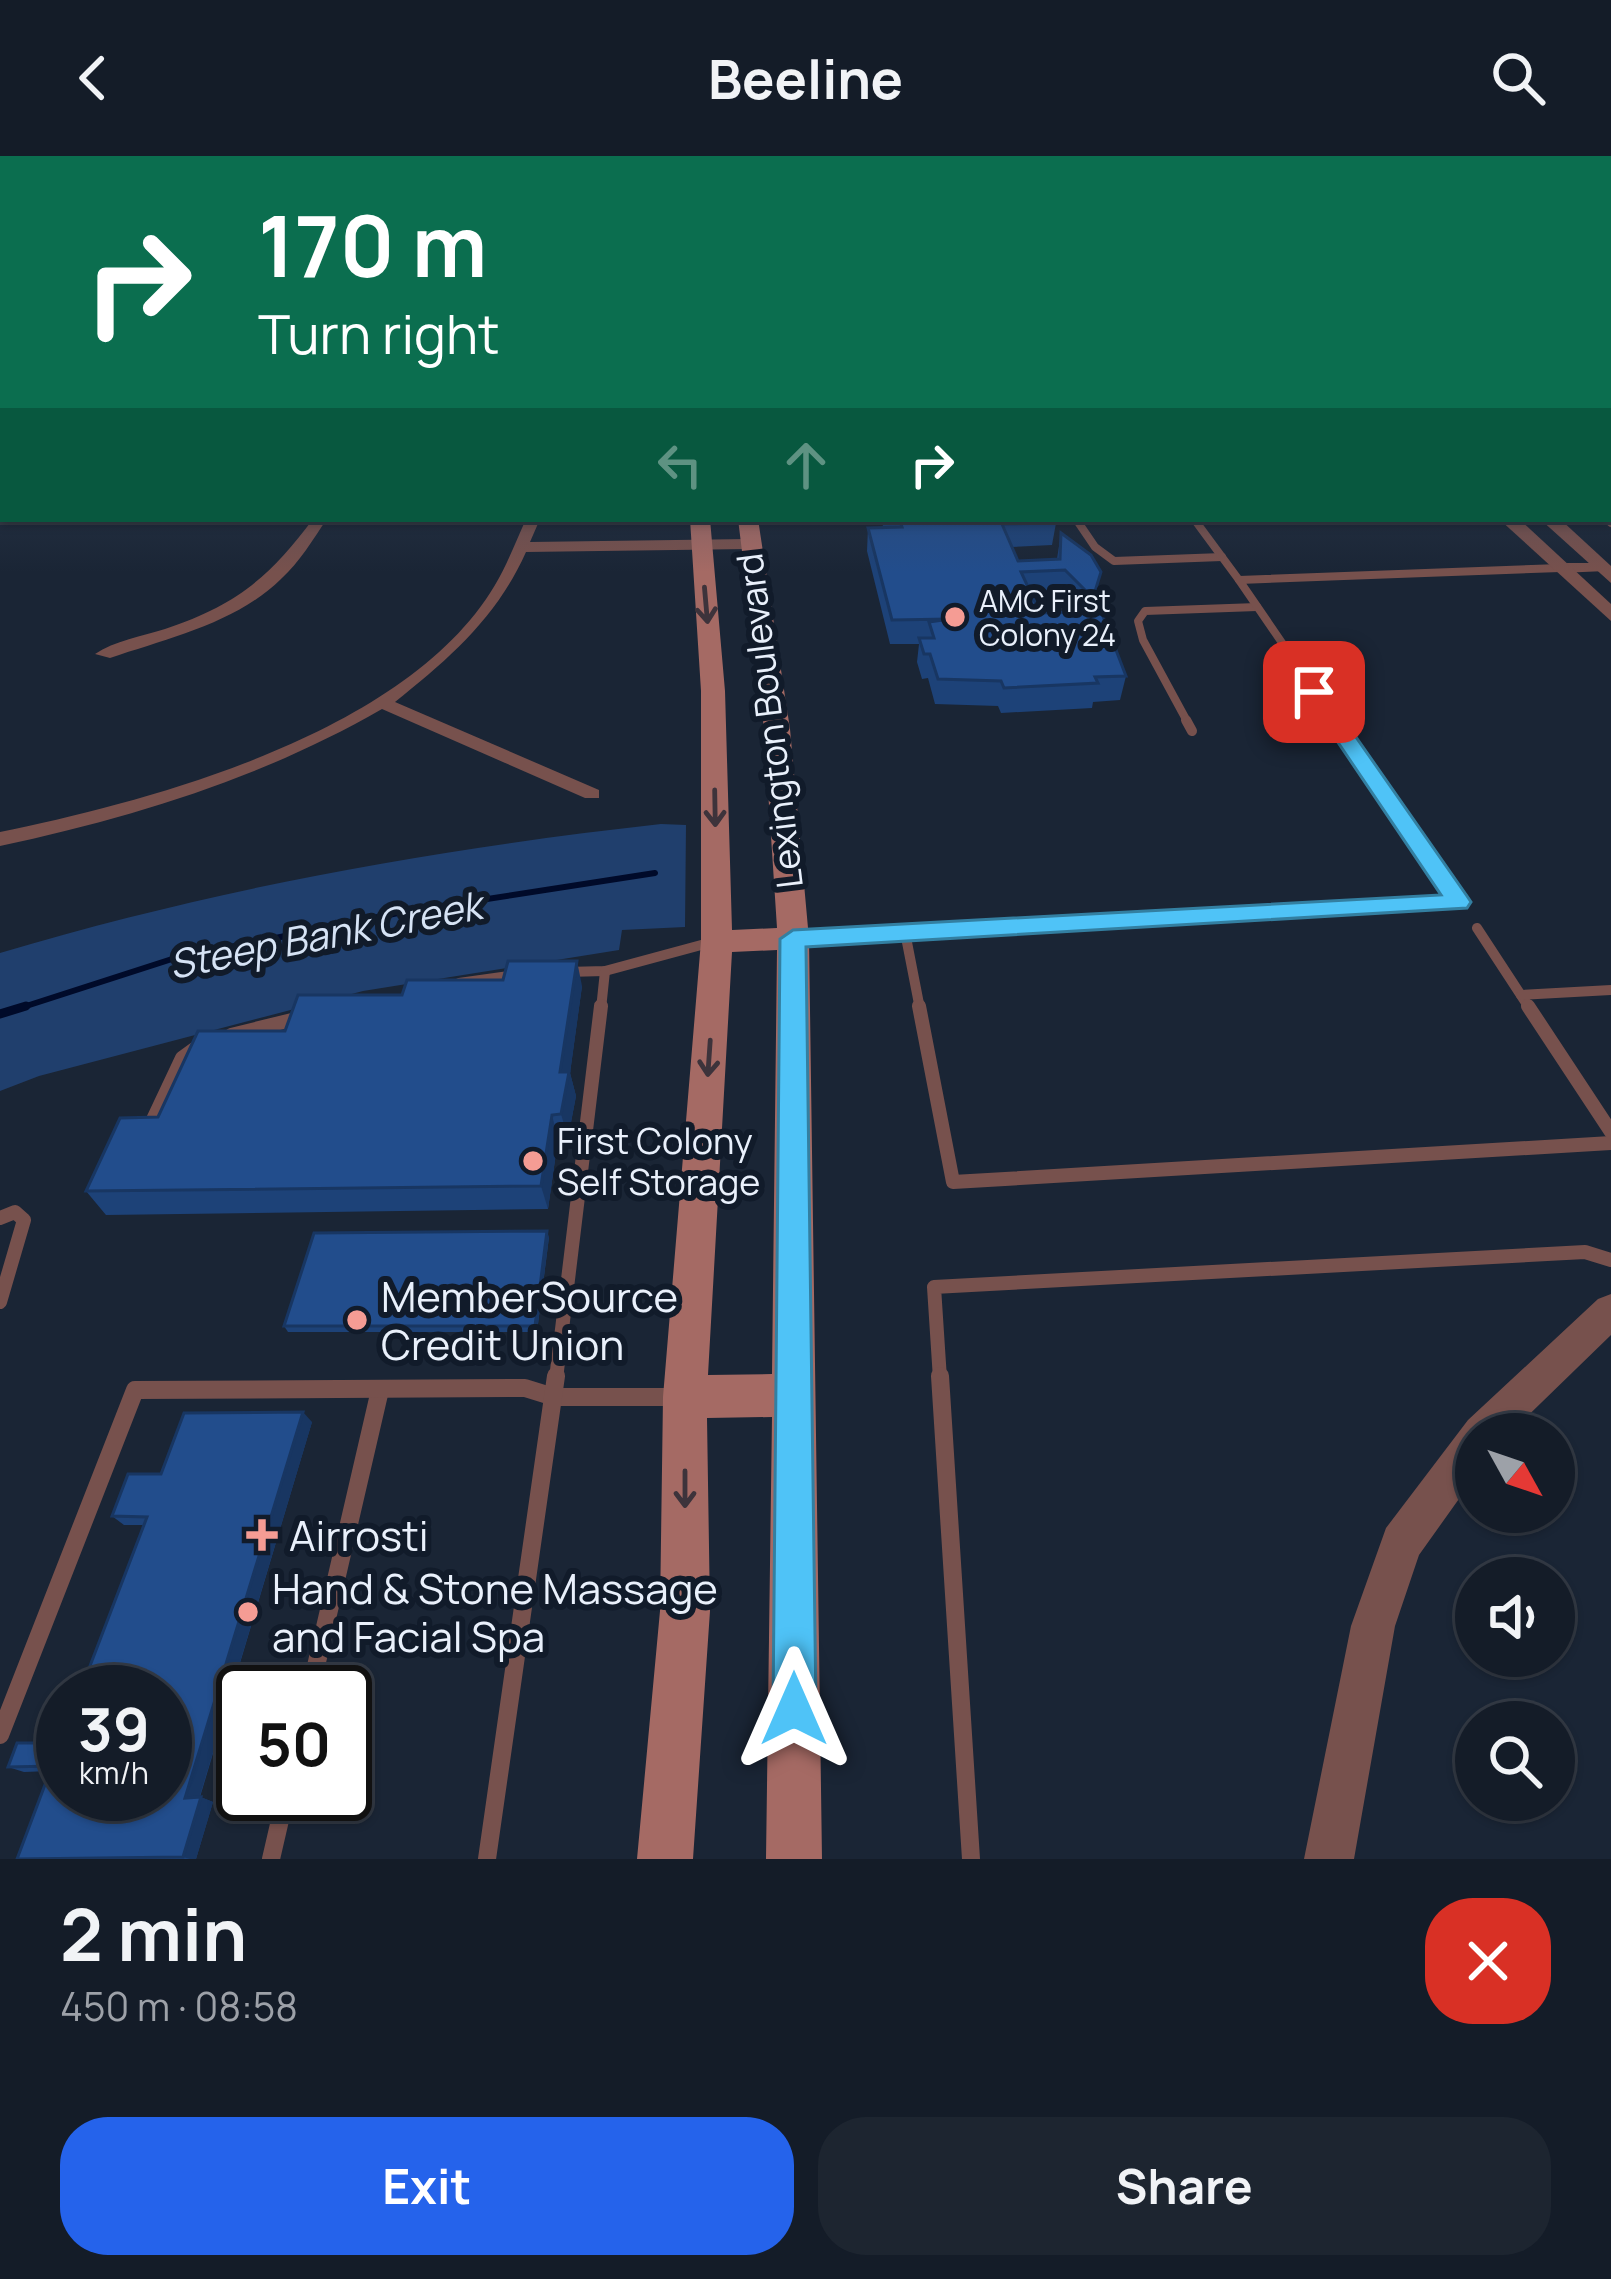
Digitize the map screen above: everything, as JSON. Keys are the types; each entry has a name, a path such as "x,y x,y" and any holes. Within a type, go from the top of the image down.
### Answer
{"main road":[{"name":"Lexington Boulevard","path":"664,1859 685,1611 685,1397 717,941 713,691 700,522"},
{"name":"Lexington Boulevard","path":"748,531 777,729 793,939 794,1859"},
{"path":"717,941 793,939"},
{"path":"685,1397 796,1394"}],"street":[{"path":"104,654 243,599 288,564 318,522"},
{"path":"0,839 149,803 267,759 381,702 430,670 464,639 507,582 532,522"},
{"path":"1511,522 1611,615"},
{"path":"1552,522 1608,571"},
{"path":"525,548 701,546 748,531"},
{"path":"1560,568 1608,571"},
{"path":"381,702 592,794"},
{"path":"1502,1413 1611,1311"},
{"path":"1329,1859 1373,1626 1400,1543 1455,1469"}],"lane":[{"path":"1078,522 1095,548 1114,561 1222,556"},
{"path":"793,939 1459,902 1196,522"},
{"path":"1239,580 1560,568"},
{"path":"1192,731 1143,640 1138,621 1145,611 1163,608 1257,607"},
{"path":"1477,928 1611,1132"},
{"path":"904,932 953,1182 1611,1143"},
{"path":"546,973 605,971 717,941"},
{"path":"487,1859 554,1397 605,971"},
{"path":"450,985 526,974"},
{"path":"1521,995 1611,990"},
{"path":"143,1139 182,1058 204,1043 312,1016"},
{"path":"0,1218 15,1212 24,1220 0,1302"},
{"path":"971,1859 934,1287 1586,1252 1611,1260"},
{"path":"0,1735 135,1390 525,1388 554,1397 685,1397"},
{"path":"316,1665 380,1390"},
{"path":"271,1859 280,1821"}],"shaded area":[{"path":"661,824 686,825 685,927 622,930 619,950 363,991 39,1076 0,1091 0,953 245,890 493,846"}],"building":[{"name":"AMC First Colony 24","path":"900,522 1056,522 1002,524 1018,561 1060,559 1061,533 1091,555 1101,572 1093,598 1065,570 1021,572 1040,613 1101,611 1126,676 1095,677 1098,683 1004,688 1001,681 938,679 919,638 934,638 929,622 950,619 892,620 868,528 902,527"},
{"path":"508,961 577,961 560,1072 569,1072 561,1114 552,1115 541,1186 86,1191 120,1118 158,1117 198,1031 285,1031 298,995 402,995 407,980 503,980"},
{"path":"547,1231 535,1326 284,1326 314,1233"},
{"path":"303,1412 226,1665 216,1665 216,1697 192,1775 192,1665 90,1665 147,1517 112,1516 128,1474 161,1474 184,1413"},
{"path":"17,1743 36,1743 36,1766 8,1767"},
{"path":"201,1797 183,1857 17,1859 36,1809 36,1821 192,1821 192,1798"}],"waterway":[{"name":"Steep Bank Creek","path":"17,1009 172,959 403,912 655,873"},
{"name":"Steep Bank Creek","path":"0,1014 26,1006"}],"place":[{"name":"AMC First Colony 24","path":"955,617"},
{"name":"First Colony Self Storage","path":"533,1161"},
{"name":"MemberSource Credit Union","path":"357,1320"},
{"name":"Airrosti","path":"262,1535"},
{"name":"Hand & Stone Massage and Facial Spa","path":"248,1612"}],"route":[{"path":"794,1709 793,939 1459,902 1314,692"}]}
